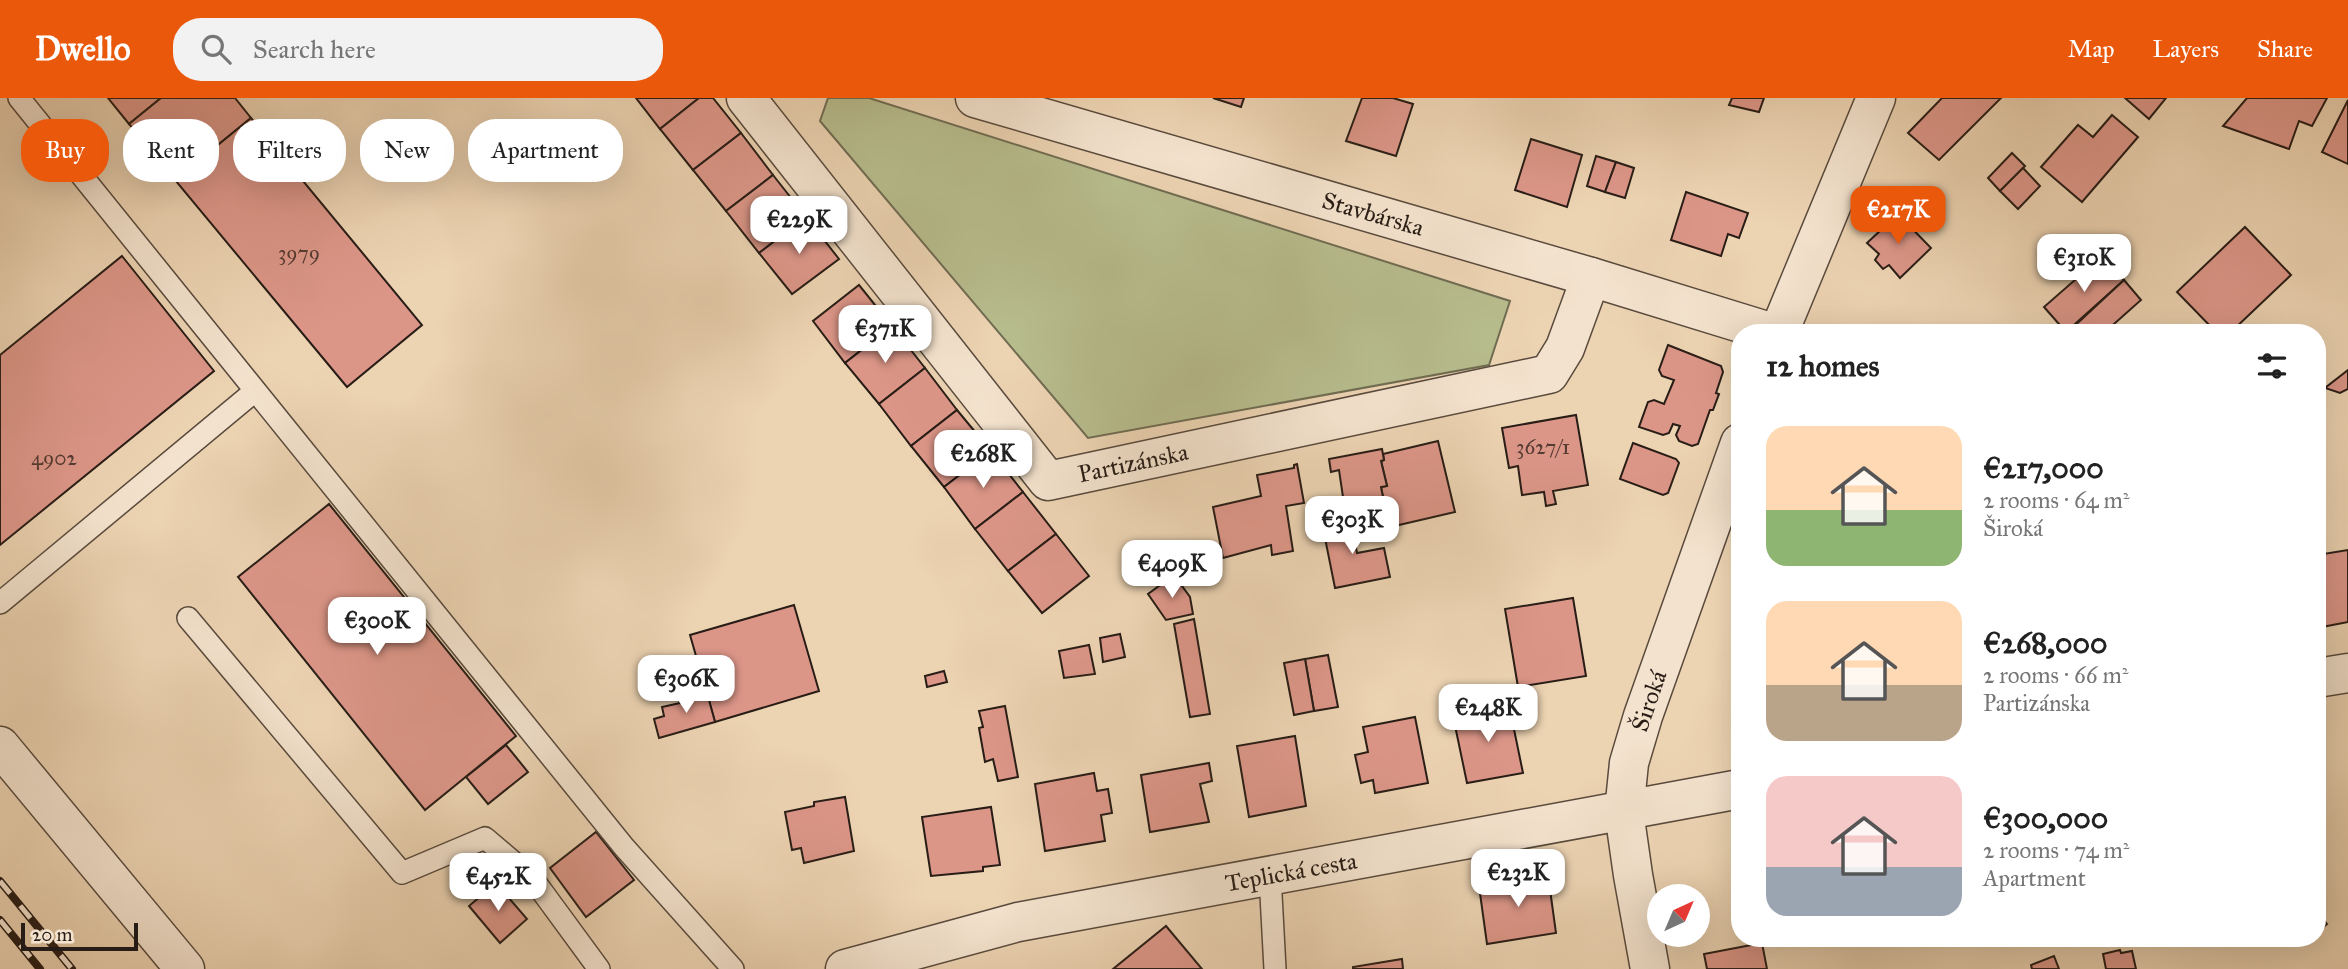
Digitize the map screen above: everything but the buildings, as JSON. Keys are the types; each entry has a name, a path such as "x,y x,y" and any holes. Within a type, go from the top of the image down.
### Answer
{"street":[{"name":"Partizánska","path":"746,98 1048,481 1549,374 1565,348 1591,277"},
{"name":"Stavbárska","path":"975,98 1744,324"},
{"path":"1782,324 1876,98"},
{"name":"Široká","path":"1650,969 1624,812 1629,763 1731,469"},
{"path":"2326,677 2348,673"},
{"path":"0,746 184,969"},
{"name":"Teplická cesta","path":"845,969 889,963 1018,922 1731,791"}],"lane":[{"path":"19,98 624,847 733,969"},
{"path":"0,603 255,391"},
{"path":"188,618 402,873 485,838 533,879 599,969"},
{"path":"1270,876 1275,969"}],"green space":[{"path":"828,98 869,98 1510,301 1489,365 1088,438 820,121"}],"railway":[{"path":"0,881 72,969"},
{"path":"0,920 40,969"}]}
